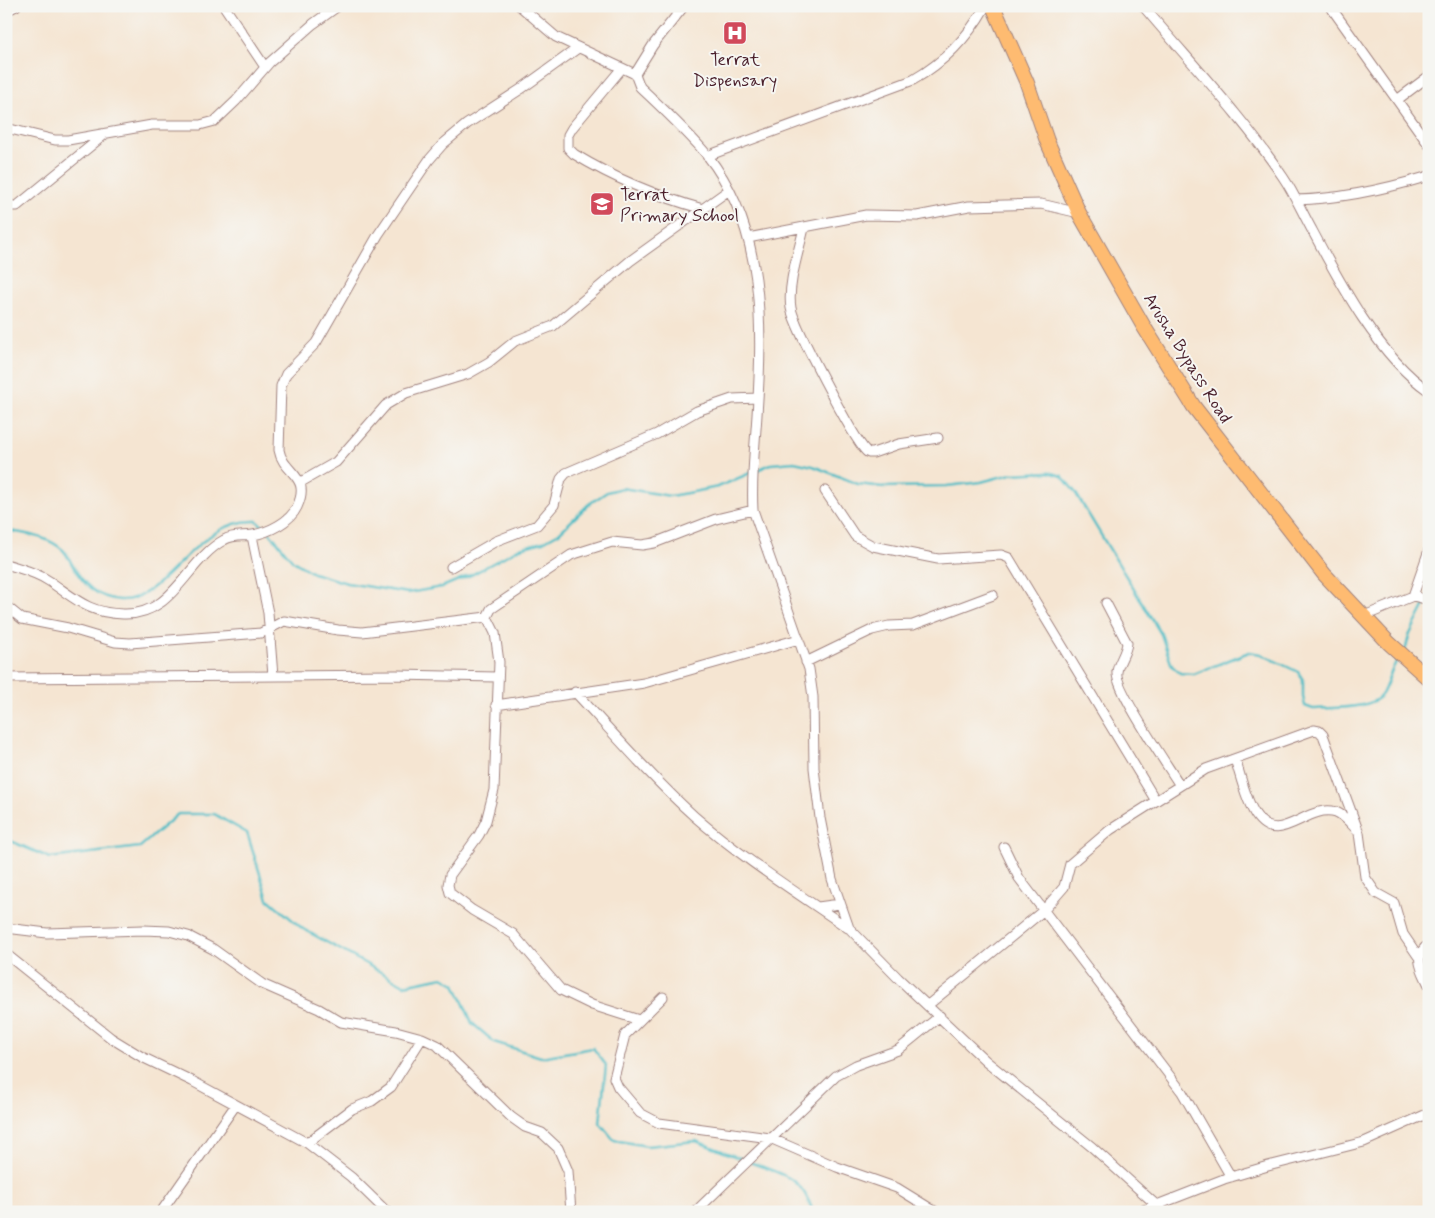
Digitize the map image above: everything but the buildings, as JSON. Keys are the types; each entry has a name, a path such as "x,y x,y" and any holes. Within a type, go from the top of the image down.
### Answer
{"main road":[{"name":"Arusha Bypass Road","path":"993,6 1027,83 1047,141 1079,213 1144,327 1213,433 1324,574 1389,643 1429,679"}],"street":[{"path":"6,11 16,6"},
{"path":"224,6 265,67"},
{"path":"6,128 55,140 152,125 211,122 236,101 265,67 313,24 338,6"},
{"path":"520,6 556,37 635,74 640,87 707,156 728,190 748,238 758,289 758,398 753,453 753,510 806,662 813,698 814,768 820,818 832,879 849,928"},
{"path":"635,74 652,45 684,6"},
{"path":"707,156 913,80 924,74 958,45 986,7 980,6"},
{"path":"1143,6 1224,101 1283,176 1337,274 1372,330 1397,364 1413,380 1429,391"},
{"path":"1330,6 1429,145"},
{"path":"6,564 32,572 48,580 80,604 95,610 125,615 141,613 156,606 175,592 201,560 225,539 238,535 252,536 268,531 292,515 302,494 300,482 282,458 279,450 281,386 286,374 316,343 378,235 424,168 443,144 467,124 521,89 578,48"},
{"path":"622,68 572,128 568,135 568,148 574,154 625,182 665,198 703,209"},
{"path":"1397,100 1429,76"},
{"path":"6,202 12,206 17,206 106,133"},
{"path":"1296,200 1317,200 1396,186 1429,176"},
{"path":"300,482 336,462 386,405 406,393 468,374 489,362 516,341 553,326 630,261 728,190"},
{"path":"748,238 866,215 917,216 968,206 1041,204 1079,213"},
{"path":"804,228 791,291 791,308 798,326 865,450 873,453 899,444 938,438"},
{"path":"451,567 496,541 537,525 554,505 561,479 566,474 657,434 697,411 732,399 758,398"},
{"path":"825,491 855,536 873,546 938,559 1001,554 1009,558 1156,801"},
{"path":"486,617 491,609 571,555 612,542 642,545 654,543 716,519 753,510"},
{"path":"252,536 263,584 273,676"},
{"path":"1413,596 1429,550"},
{"path":"806,662 872,630 889,626 913,625 993,596"},
{"path":"1364,616 1413,596 1426,599"},
{"path":"1106,603 1127,643 1127,650 1116,673 1118,681 1130,706 1179,784"},
{"path":"6,606 22,619 68,628 116,642 193,640 269,630 284,621 362,632 486,617"},
{"path":"486,617 495,633 498,649 493,796 480,835 450,875 448,885 450,893 472,910 513,934 561,990 592,1005 639,1020"},
{"path":"496,705 644,683 799,638"},
{"path":"6,678 396,675 497,677"},
{"path":"575,692 668,792 696,818 764,870 849,928 986,1062 1092,1147 1164,1212"},
{"path":"928,1005 1044,910 1064,887 1070,864 1110,830 1179,784 1206,769 1314,730 1319,731 1323,735 1359,833 1365,876 1376,893 1394,903 1403,934 1418,956 1420,966 1429,985"},
{"path":"1235,759 1248,801 1266,825 1281,828 1314,813 1333,811 1343,816 1359,833"},
{"path":"1004,847 1019,878 1182,1092 1231,1177"},
{"path":"818,907 840,904"},
{"path":"6,928 47,933 169,931 188,936 213,949 262,984 319,1009 341,1022 396,1031 422,1038 437,1045 511,1117 525,1127 542,1133 558,1148 568,1171 571,1212"},
{"path":"1418,956 1421,949 1429,944"},
{"path":"6,954 111,1038 142,1058 192,1081 307,1144 352,1177 387,1212"},
{"path":"663,997 625,1035 614,1078 618,1087 640,1113 659,1123 770,1138 837,1168 896,1188 936,1212"},
{"path":"695,1212 836,1076 856,1065 898,1050 940,1016"},
{"path":"307,1144 352,1109 372,1101 390,1087 422,1038"},
{"path":"161,1212 235,1106"},
{"path":"1139,1212 1231,1177 1364,1142 1429,1114"}],"waterway":[{"path":"270,533 293,561 313,573 347,583 408,593 442,587 473,574 520,548 543,542 559,533 589,504 607,492 622,488 670,496 718,487 771,464 794,462 813,466 858,484 882,487 947,486 981,482 1011,474 1049,472 1062,476 1075,492 1161,634 1172,666 1180,673 1194,674 1249,652 1261,654 1298,672 1303,680 1305,706 1313,709 1340,708 1370,703 1377,699 1382,694 1399,658"},
{"path":"6,530 36,536 57,545 87,585 104,597 120,600 137,597 152,588 198,545 216,532 235,524 257,521 266,529"},
{"path":"1405,651 1409,636 1427,601"},
{"path":"6,839 50,858 140,847 178,814 214,814 247,833 268,899 303,929 404,985 443,977 455,984 472,1023 494,1042 541,1057 593,1048 606,1065 600,1123 614,1140 647,1146 696,1141 745,1160"},
{"path":"750,1162 781,1174 796,1183 803,1190 813,1212"}],"place":[{"name":"Terrat Dispensary","path":"735,33"},
{"name":"Terrat Primary School","path":"602,204"}]}
